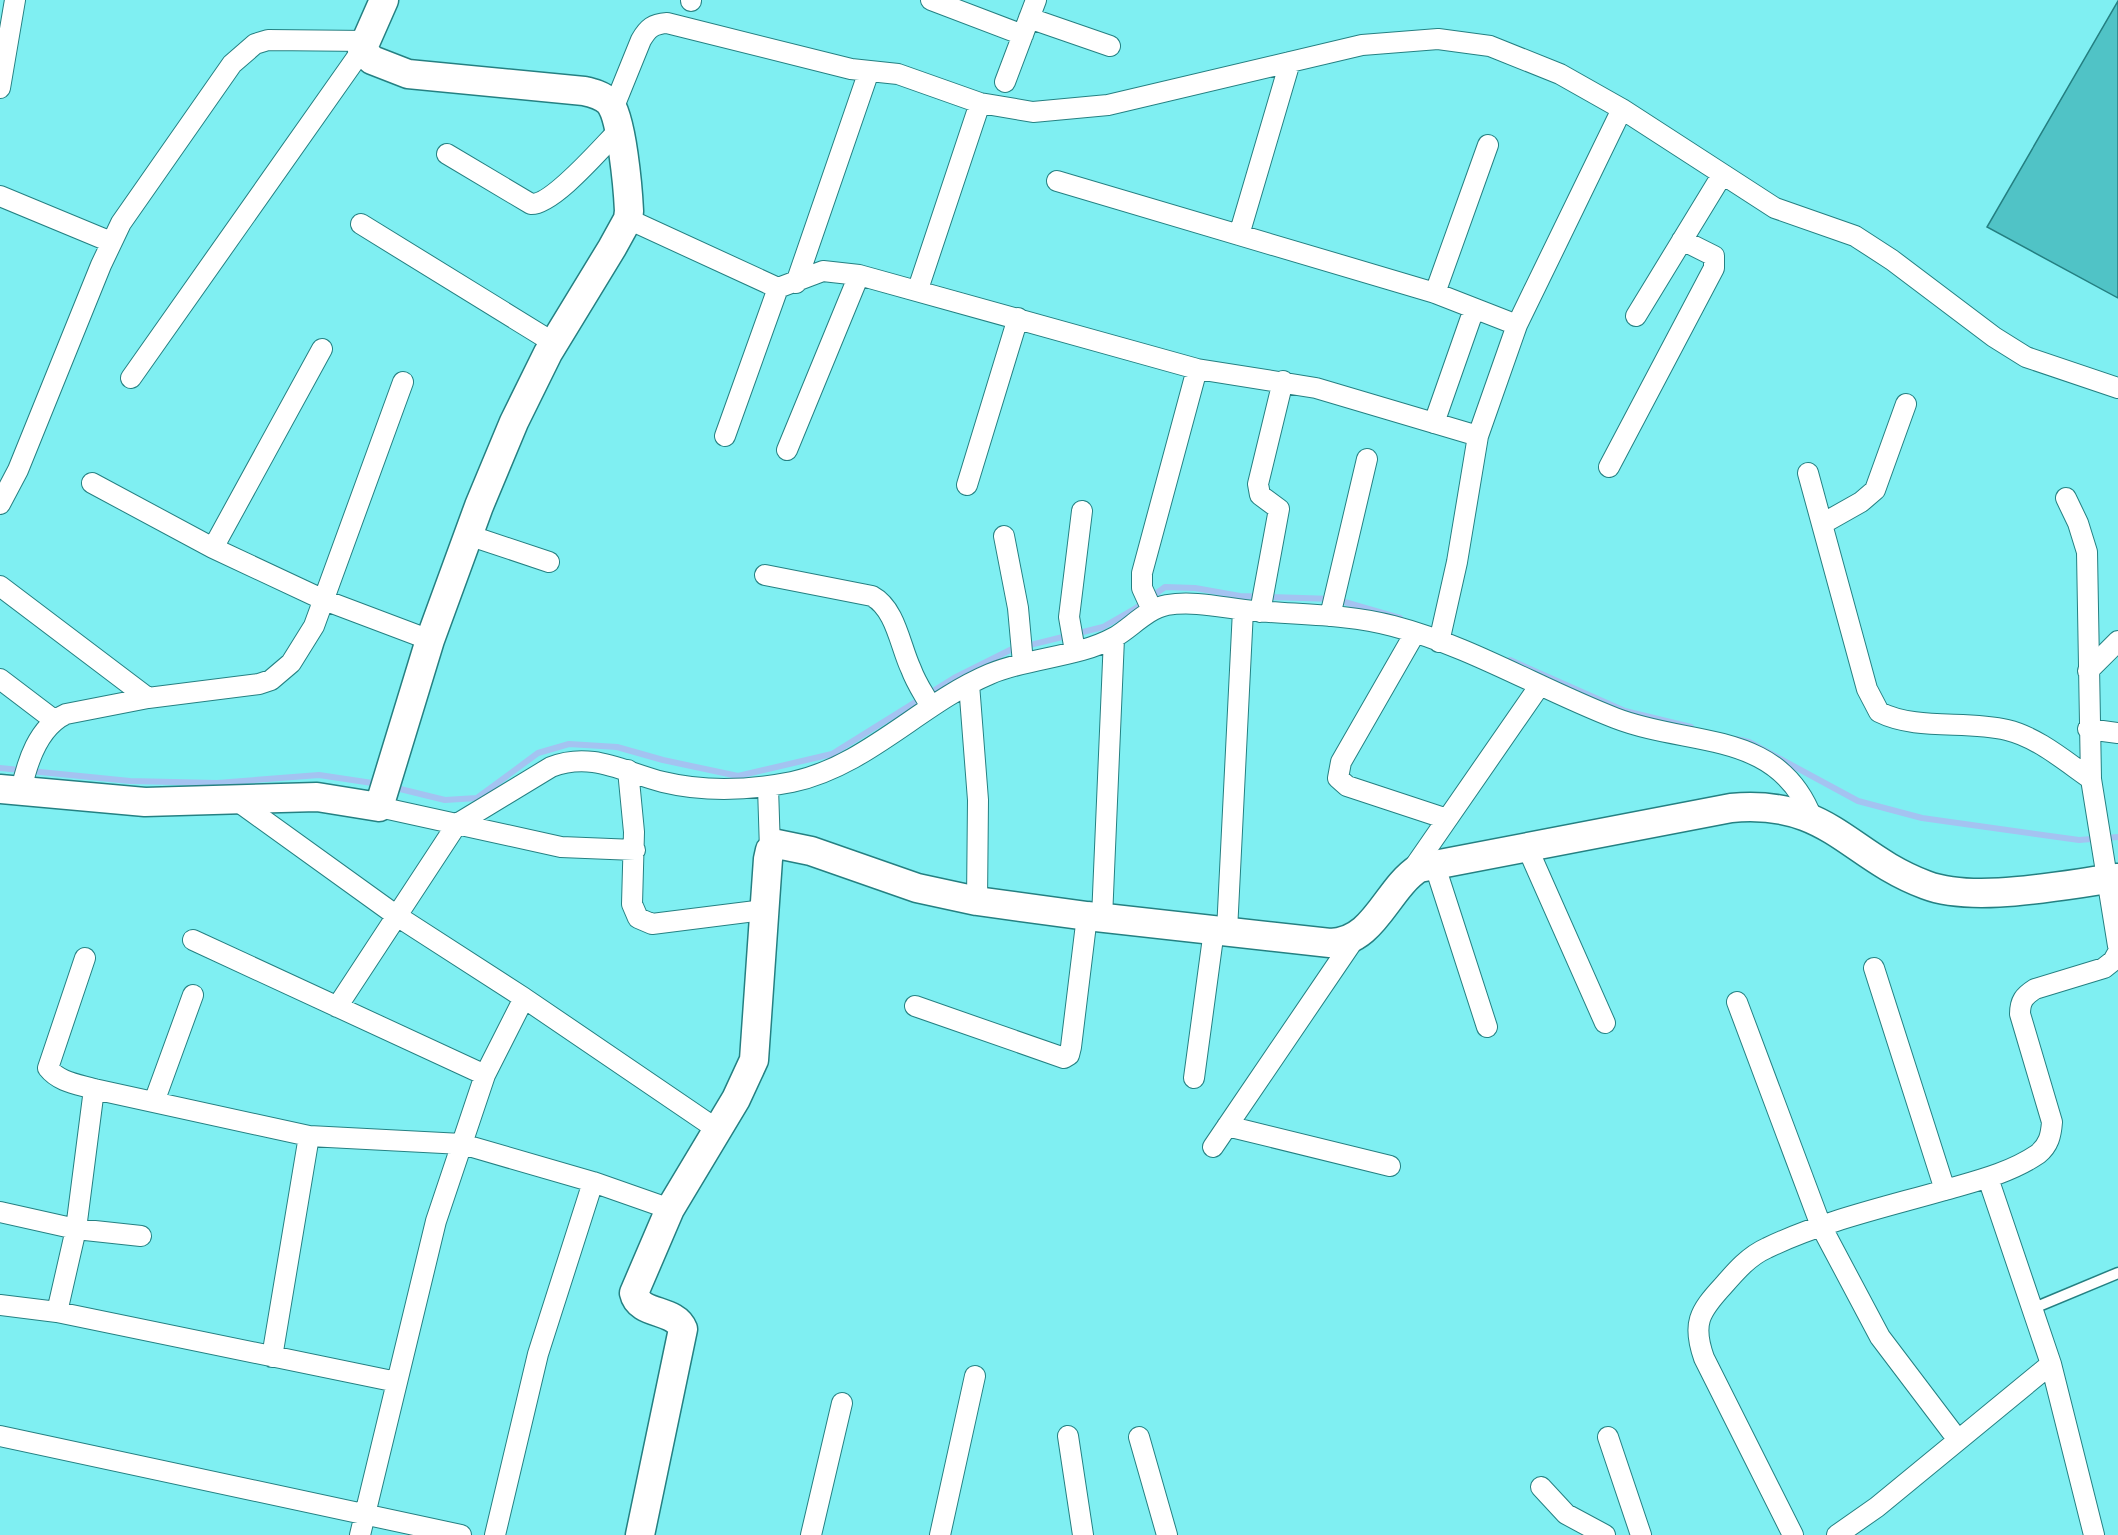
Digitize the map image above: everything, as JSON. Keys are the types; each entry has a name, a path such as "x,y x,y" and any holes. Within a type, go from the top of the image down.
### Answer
{"street":[{"path":"0,88 15,0"},
{"path":"131,378 364,46 384,0"},
{"path":"931,0 1029,18 1110,46"},
{"path":"1005,82 1029,18"},
{"path":"447,154 531,204 539,204 554,194 616,120 641,40 647,30 655,24 667,23 837,66 898,74 980,103 1033,112 1108,105 1330,51 1401,40 1464,42 1490,46 1524,57 1560,74 1622,109 1774,208 1839,230 1873,246 1994,337 2026,357 2118,388"},
{"path":"0,504 18,470 111,242 145,188 232,64 245,50 268,40 364,46"},
{"path":"364,46 372,60 408,74 584,91 604,98 616,120 628,197 628,219 554,343 514,422 468,535 430,640 382,793"},
{"path":"1239,235 1290,62"},
{"path":"725,436 787,285 869,71"},
{"path":"918,289 980,103"},
{"path":"1441,634 1478,436 1517,325 1622,109"},
{"path":"1435,293 1488,145"},
{"path":"1636,316 1722,175"},
{"path":"1057,181 1435,293 1517,325"},
{"path":"0,196 111,242"},
{"path":"628,219 787,285 823,271 859,274 1197,369 1284,381 1316,388 1478,436"},
{"path":"361,224 554,343"},
{"path":"1609,467 1714,268 1714,256 1682,240"},
{"path":"787,450 859,274"},
{"path":"1434,423 1474,309"},
{"path":"967,486 1018,318"},
{"path":"213,548 322,349"},
{"path":"1149,603 1142,573 1197,369"},
{"path":"1194,1078 1220,931 1257,604 1279,509 1260,495 1258,484 1284,381"},
{"path":"403,382 324,600 302,648 291,663 271,680 259,684 148,698 66,714 54,720 42,734 18,780 145,802 382,793 457,824 574,849 635,850"},
{"path":"1822,524 1861,502 1875,490 1905,404"},
{"path":"1332,605 1367,459"},
{"path":"1808,473 1867,688 1879,712 1897,718 2009,730 2050,751 2091,779"},
{"path":"92,483 213,548 324,600 430,640"},
{"path":"2066,498 2087,552 2088,729 2091,779 2099,829 2110,874 2118,946"},
{"path":"1072,640 1082,511"},
{"path":"468,535 549,562"},
{"path":"1004,536 1022,652"},
{"path":"765,575 872,596 880,600 889,612 926,698"},
{"path":"0,586 148,698"},
{"path":"337,1007 457,824 550,767 566,761 601,761 663,782 704,788 768,787 820,774 842,764 926,698 969,684 1022,652 1072,640 1113,638 1149,603 1332,605 1415,633 1441,634 1540,685 1635,725 1738,748 1767,761 1782,771 1794,784 1812,818"},
{"path":"1415,633 1341,762 1338,778 1347,786 1447,819"},
{"path":"915,1006 1064,1058 1070,1055 1095,917 1113,638"},
{"path":"2088,671 2118,641"},
{"path":"0,679 54,720"},
{"path":"969,684 978,800 977,901"},
{"path":"1213,1147 1354,938 1421,869 1447,819 1540,685"},
{"path":"2088,729 2118,733"},
{"path":"628,770 635,850 632,904 634,912 644,923 764,910"},
{"path":"640,1535 683,1329 675,1319 639,1303 634,1293 670,1209 748,1077 754,1060 770,850 768,787"},
{"path":"236,800 397,916 524,998 718,1130"},
{"path":"1421,869 1731,808 1775,807 1812,818 1904,875 1944,890 1982,892 2110,874"},
{"path":"770,850 777,844 788,845 917,888 977,901 1095,917 1330,943 1354,938"},
{"path":"1527,847 1605,1023"},
{"path":"1421,869 1487,1027"},
{"path":"193,940 485,1075"},
{"path":"1793,1535 1704,1358 1698,1341 1697,1327 1701,1313 1713,1297 1752,1257 1821,1226 1988,1178 2037,1154 2046,1146 2051,1136 2052,1122 2020,1014 2020,1004 2025,995 2035,989 2104,968 2113,961 2118,952"},
{"path":"85,958 48,1068 54,1076 94,1089 309,1136 462,1144 593,1182 670,1209"},
{"path":"1874,968 1945,1190"},
{"path":"154,1102 194,995"},
{"path":"360,1535 436,1221 485,1075 524,998"},
{"path":"1737,1002 1821,1226 1881,1337 1958,1440"},
{"path":"57,1312 76,1229 94,1089"},
{"path":"1227,1126 1390,1166"},
{"path":"272,1357 309,1136"},
{"path":"1988,1178 2034,1308 2051,1364 2094,1535"},
{"path":"495,1535 538,1354 593,1182"},
{"path":"0,1212 76,1229 141,1236"},
{"path":"0,1305 57,1312 397,1382"},
{"path":"1837,1535 2051,1364"},
{"path":"940,1535 975,1376"},
{"path":"811,1535 842,1403"},
{"path":"0,1436 461,1535"},
{"path":"1068,1436 1083,1535"},
{"path":"1139,1437 1167,1535"},
{"path":"1608,1437 1641,1535"},
{"path":"1541,1487 1566,1514 1605,1535"}],"lane":[{"path":"2034,1308 2118,1274"}],"building":[{"path":"2118,1 2118,298 1987,227"}],"waterway":[{"path":"392,787 445,800 477,798 538,753 569,744 617,747 663,760 738,776 832,754 954,678 1010,650 1103,627 1136,608 1165,587 1195,588 1240,596 1334,599 1400,618"},
{"path":"1510,660 1625,711 1691,727"},
{"path":"1736,739 1749,742 1858,801 1922,818 2079,840 2118,837"},
{"path":"0,768 130,781 217,783 319,775 379,784"}]}
